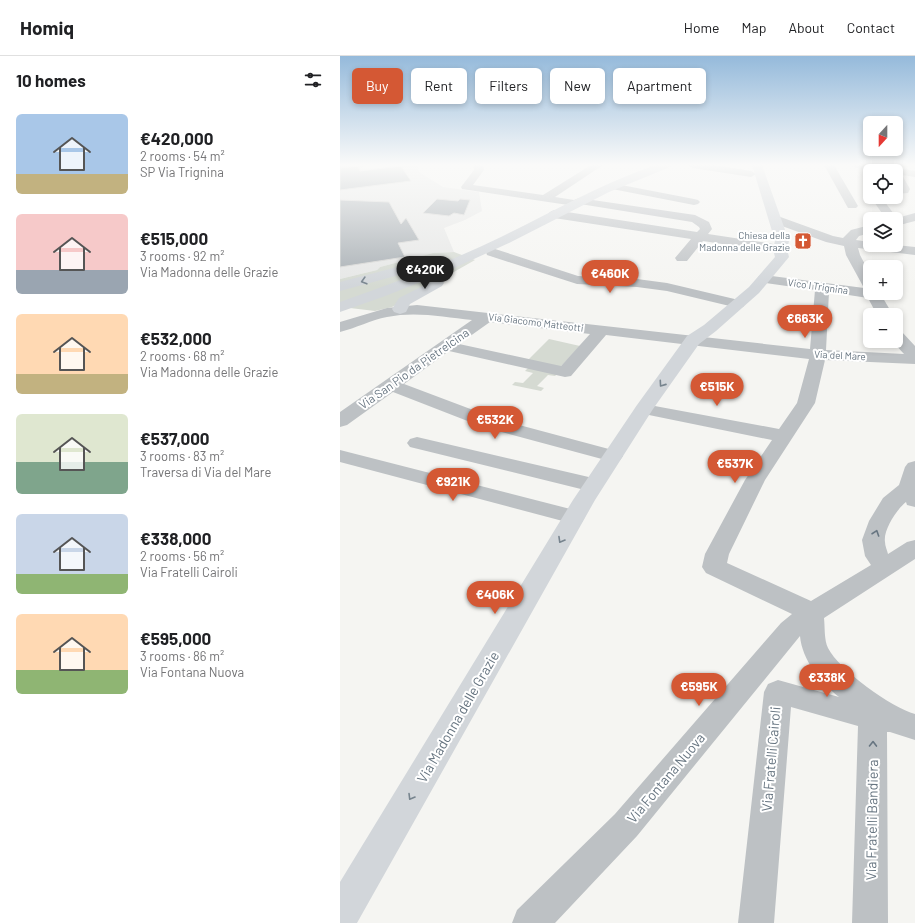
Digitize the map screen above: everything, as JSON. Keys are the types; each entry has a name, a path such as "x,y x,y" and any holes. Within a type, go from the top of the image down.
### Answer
{"main road":[{"path":"400,309 404,301 488,251 506,238 570,205"},
{"name":"Via Madonna delle Grazie","path":"343,905 593,485 644,409 693,340 710,328 754,290 782,257 780,249 782,241 769,205"},
{"path":"340,287 465,252 488,251"},
{"path":"340,308 488,251"}],"street":[{"path":"600,205 695,220 705,225 706,229 682,258"},
{"path":"554,214 780,249"},
{"path":"775,219 830,239 850,243 863,243"},
{"path":"863,234 851,236 849,239 853,256 863,274"},
{"path":"903,245 915,251"},
{"path":"488,251 577,280 638,283 667,287 738,304"},
{"name":"Vico I Trignina","path":"764,279 822,287 863,290"},
{"path":"822,287 818,355 806,403 755,480 717,554 714,567 811,612 814,647 822,664 840,682 894,722"},
{"path":"340,308 343,318 340,326"},
{"name":"Via Giacomo Matteotti","path":"340,308 379,313"},
{"name":"Via Giacomo Matteotti","path":"340,326 379,313 400,309 417,309 693,340"},
{"name":"Via San Pio da Pietrelcina","path":"340,421 488,316"},
{"path":"446,346 565,372 602,330"},
{"name":"Via del Mare","path":"693,340 818,355 915,360"},
{"path":"903,344 915,355"},
{"path":"391,385 490,423 613,456"},
{"path":"644,409 783,436"},
{"path":"417,443 593,485"},
{"path":"340,456 574,517"},
{"path":"886,568 877,556 873,540 880,521 891,503 912,494 915,467"},
{"name":"Via Fontana Nuova","path":"530,923 626,825 790,630 811,612 886,568 915,548"},
{"name":"Via Fratelli Cairoli","path":"756,923 778,692 894,722"},
{"name":"Via Fratelli Bandiera","path":"870,923 894,722"}],"shaded area":[{"path":"340,205 481,205 482,211 465,220 444,228 454,252 433,253 380,267 377,270 340,279"},
{"path":"454,252 475,260 392,307 375,311 350,308 340,302 340,279 377,270 380,267 433,253"},
{"path":"549,339 580,346 560,367 528,360"},
{"path":"529,367 558,373 555,376 548,375 537,386 544,388 541,391 512,385 515,382 523,383 533,373 525,371"}],"building":[{"path":"340,205 391,205 401,224 406,218 419,240 398,243 405,257 340,267"},
{"path":"431,205 468,205 464,215 454,213 449,216 423,213"}],"place":[{"name":"Chiesa della Madonna delle Grazie","path":"803,241"}]}
